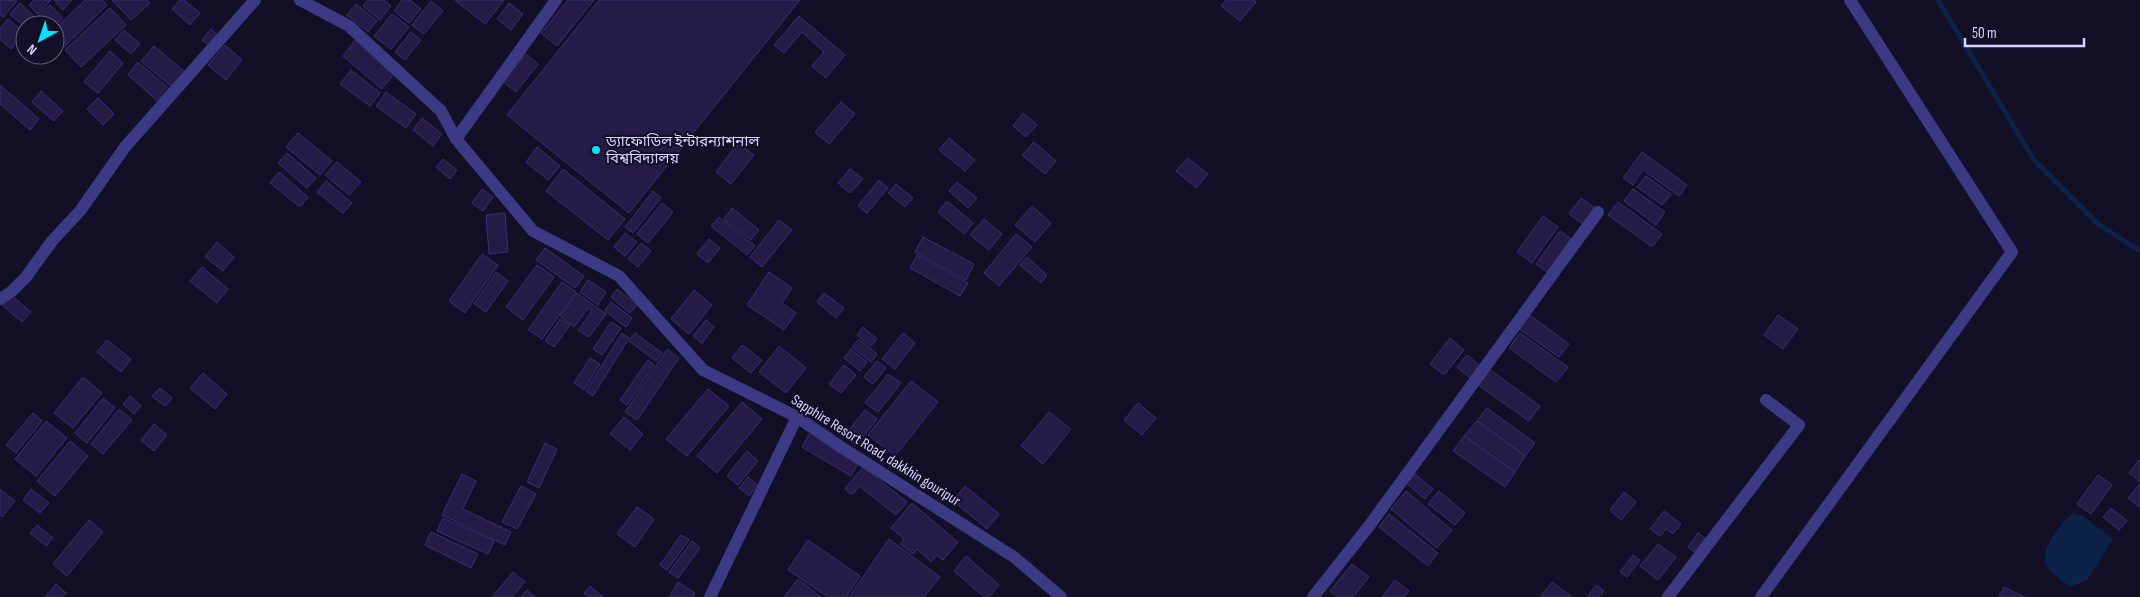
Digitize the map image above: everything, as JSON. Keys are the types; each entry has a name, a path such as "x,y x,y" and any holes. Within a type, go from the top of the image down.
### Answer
{"street":[{"path":"0,299 12,292 26,276 52,241 80,211 125,146 255,0"},
{"name":"Sapphire Resort Road, dakkhin gouripur","path":"300,0 349,26 441,111 456,139 534,231 619,276 703,370 798,417 841,447 1014,557 1061,597"},
{"path":"456,139 556,0"},
{"path":"1760,597 2012,252 1850,0"},
{"path":"1313,597 1369,526 1598,212"},
{"path":"1668,597 1799,425 1766,400"},
{"path":"710,597 798,417"}],"water":[{"path":"2073,513 2083,516 2113,539 2087,580 2071,587 2050,570 2045,557 2046,550 2053,536"}],"building":[{"path":"0,0 17,1 3,17 0,15"},
{"path":"34,0 51,0 38,14 29,5"},
{"path":"54,0 72,0 63,10"},
{"path":"85,0 102,0 107,5 65,46 65,19"},
{"path":"112,0 147,0 150,3 131,20"},
{"path":"180,0 184,0 200,13 190,25 172,9"},
{"path":"368,0 384,0 391,6 380,20 363,6"},
{"path":"402,0 410,0 421,9 409,23 394,11"},
{"path":"455,0 504,0 485,24"},
{"path":"568,0 594,0 557,46 541,33"},
{"path":"599,0 800,0 629,213 507,115"},
{"path":"1226,0 1254,0 1256,2 1240,21 1221,6"},
{"path":"431,1 443,11 424,34 412,25"},
{"path":"20,3 33,15 15,15 15,18 10,14"},
{"path":"509,3 523,14 511,30 497,19"},
{"path":"356,4 377,21 368,32 347,15"},
{"path":"50,5 60,15 39,15"},
{"path":"110,8 126,25 81,67 65,50"},
{"path":"392,14 409,27 391,49 374,36"},
{"path":"799,16 845,55 826,78 812,66 824,52 802,32 784,53 774,45"},
{"path":"8,19 15,25 15,44 11,49 0,39 0,29"},
{"path":"211,29 223,40 214,50 202,40"},
{"path":"124,30 140,44 131,54 115,40"},
{"path":"411,32 421,40 405,60 395,52"},
{"path":"356,39 396,72 382,89 343,56"},
{"path":"225,45 242,60 226,80 208,65"},
{"path":"154,46 186,73 173,88 141,61"},
{"path":"110,51 123,63 98,93 84,82"},
{"path":"526,54 538,64 516,92 503,82"},
{"path":"138,62 173,92 162,105 128,75"},
{"path":"351,70 380,93 370,106 340,84"},
{"path":"0,85 39,119 30,130 0,104"},
{"path":"41,91 63,111 54,121 32,102"},
{"path":"386,92 416,114 406,128 376,106"},
{"path":"98,98 114,114 103,125 87,109"},
{"path":"841,102 855,114 829,144 815,132"},
{"path":"1023,113 1037,125 1026,137 1013,126"},
{"path":"422,118 442,134 433,146 413,130"},
{"path":"298,133 332,161 320,175 286,147"},
{"path":"949,138 975,160 965,171 939,150"},
{"path":"1034,142 1056,161 1045,174 1022,155"},
{"path":"738,143 754,155 731,184 716,172"},
{"path":"537,147 560,166 548,180 526,162"},
{"path":"1642,152 1687,185 1679,196 1643,170 1633,185 1623,178"},
{"path":"287,153 316,178 307,188 278,163"},
{"path":"1188,158 1208,174 1196,188 1176,171"},
{"path":"443,159 457,170 450,179 436,167"},
{"path":"337,162 361,182 349,195 325,175"},
{"path":"563,169 625,219 608,240 546,191"},
{"path":"850,169 863,179 850,193 838,183"},
{"path":"279,172 308,197 300,207 270,183"},
{"path":"1646,176 1671,194 1662,205 1637,187"},
{"path":"879,180 888,188 867,213 858,206"},
{"path":"326,181 352,203 343,213 317,192"},
{"path":"957,182 977,198 968,208 949,191"},
{"path":"896,184 913,198 905,207 888,193"},
{"path":"482,189 493,197 483,211 472,203"},
{"path":"1633,189 1665,212 1656,225 1624,201"},
{"path":"653,191 661,198 633,233 625,227"},
{"path":"1581,198 1595,208 1583,224 1569,214"},
{"path":"947,201 973,223 964,234 938,212"},
{"path":"1618,202 1662,234 1652,247 1608,215"},
{"path":"662,203 673,212 648,243 637,234"},
{"path":"1032,206 1051,223 1035,242 1015,225"},
{"path":"732,208 759,230 751,240 724,219"},
{"path":"505,213 508,252 489,254 486,215"},
{"path":"1543,216 1558,227 1532,263 1517,252"},
{"path":"719,217 755,246 747,255 711,226"},
{"path":"984,219 1002,234 989,250 970,235"},
{"path":"779,220 792,230 762,267 750,257"},
{"path":"1560,231 1571,239 1547,272 1536,264"},
{"path":"625,233 637,242 625,256 614,247"},
{"path":"1016,234 1032,247 999,286 984,273"},
{"path":"923,237 974,264 966,280 915,252"},
{"path":"709,239 720,248 708,263 697,254"},
{"path":"217,242 234,257 223,271 205,257"},
{"path":"641,243 651,251 638,267 628,259"},
{"path":"545,248 584,276 575,288 536,260"},
{"path":"482,254 498,265 465,313 449,301"},
{"path":"917,255 968,283 960,296 910,268"},
{"path":"1027,257 1047,275 1041,283 1020,265"},
{"path":"537,265 554,277 523,320 506,307"},
{"path":"202,267 228,289 217,303 190,281"},
{"path":"496,272 508,281 486,312 474,304"},
{"path":"769,272 792,288 782,303 796,313 784,330 747,305"},
{"path":"588,280 606,292 598,305 580,292"},
{"path":"562,282 576,292 542,339 528,330"},
{"path":"617,289 637,305 630,313 611,297"},
{"path":"694,290 712,305 689,334 671,319"},
{"path":"577,293 606,314 589,337 578,330 592,311 588,308 574,327 560,316"},
{"path":"824,293 844,308 836,318 817,302"},
{"path":"11,295 31,312 22,322 2,305"},
{"path":"611,302 632,318 626,327 605,311"},
{"path":"1528,314 1569,344 1559,357 1518,328"},
{"path":"1778,315 1798,329 1783,349 1764,335"},
{"path":"560,319 570,325 554,347 545,341"},
{"path":"706,320 714,327 702,343 693,336"},
{"path":"611,322 621,328 602,355 593,349"},
{"path":"863,327 877,339 871,346 857,335"},
{"path":"622,333 629,338 593,396 586,391"},
{"path":"635,333 662,353 656,361 629,341"},
{"path":"903,333 915,343 895,369 882,359"},
{"path":"1520,333 1568,367 1556,382 1509,348"},
{"path":"1450,338 1464,350 1444,375 1430,364"},
{"path":"859,339 877,354 871,362 852,347"},
{"path":"107,340 131,359 121,372 97,352"},
{"path":"742,345 762,360 751,373 732,358"},
{"path":"779,346 806,368 786,393 759,372"},
{"path":"667,349 679,358 637,420 625,412"},
{"path":"851,349 867,362 860,371 844,358"},
{"path":"1467,355 1483,368 1473,380 1457,367"},
{"path":"590,358 600,364 584,390 574,383"},
{"path":"648,360 654,365 627,405 620,400"},
{"path":"877,361 886,368 873,384 864,377"},
{"path":"844,365 856,375 841,393 829,384"},
{"path":"1489,369 1540,406 1529,421 1478,385"},
{"path":"203,373 227,394 215,409 190,388"},
{"path":"888,374 901,383 878,412 865,403"},
{"path":"83,377 102,393 73,428 54,413"},
{"path":"911,381 938,402 895,456 868,435"},
{"path":"160,388 172,398 165,406 152,396"},
{"path":"708,389 729,406 687,456 666,439"},
{"path":"130,396 141,406 134,414 123,404"},
{"path":"103,398 115,408 87,443 75,433"},
{"path":"742,402 762,419 717,473 697,456"},
{"path":"1138,403 1156,418 1142,435 1124,420"},
{"path":"1487,408 1535,443 1525,456 1477,421"},
{"path":"119,409 132,420 103,454 91,444"},
{"path":"865,410 877,419 856,446 844,436"},
{"path":"1049,412 1071,429 1043,464 1021,446"},
{"path":"33,413 42,421 16,453 6,445"},
{"path":"624,417 643,434 630,450 610,434"},
{"path":"46,421 67,438 36,476 15,459"},
{"path":"1477,421 1525,456 1515,472 1464,436"},
{"path":"154,424 167,435 154,451 141,440"},
{"path":"810,433 859,462 851,476 802,447"},
{"path":"1464,436 1515,472 1505,487 1453,451"},
{"path":"70,441 88,456 55,496 37,481"},
{"path":"545,443 557,449 539,488 527,482"},
{"path":"747,451 758,461 738,485 727,476"},
{"path":"2140,461 2140,482 2129,473"},
{"path":"863,467 907,502 896,515 859,486 852,495 845,489"},
{"path":"462,474 476,481 463,509 511,532 505,545 442,515"},
{"path":"1415,474 1433,489 1425,499 1407,484"},
{"path":"2098,475 2112,485 2091,514 2077,504"},
{"path":"748,477 757,485 749,496 739,488"},
{"path":"2140,484 2140,506 2139,507 2128,498"},
{"path":"521,486 536,494 517,529 502,522"},
{"path":"965,486 999,514 987,529 953,501"},
{"path":"0,489 15,501 2,517 0,515"},
{"path":"31,489 49,503 40,513 23,500"},
{"path":"1406,491 1452,530 1437,548 1391,509"},
{"path":"1439,491 1465,513 1455,525 1428,504"},
{"path":"1624,492 1636,502 1621,520 1610,510"},
{"path":"912,503 958,542 943,560 937,555 931,562 917,549 913,554 900,544 904,539 891,528"},
{"path":"637,507 654,519 635,547 617,534"},
{"path":"2111,508 2127,521 2119,530 2103,517"},
{"path":"1664,511 1681,524 1673,534 1666,529 1660,536 1650,529"},
{"path":"1389,514 1438,553 1428,566 1379,527"},
{"path":"443,518 494,541 488,554 437,531"},
{"path":"89,520 103,532 67,576 53,564"},
{"path":"37,525 53,538 46,546 30,533"},
{"path":"431,532 478,554 471,568 425,545"},
{"path":"1698,533 1708,540 1697,554 1688,547"},
{"path":"681,535 689,540 667,570 660,565"},
{"path":"889,539 940,577 924,597 849,597"},
{"path":"808,540 860,576 846,597 828,597 788,570"},
{"path":"692,541 700,548 678,578 669,572"},
{"path":"1658,544 1676,557 1658,580 1640,566"},
{"path":"1633,555 1640,560 1627,577 1620,572"},
{"path":"966,556 999,585 989,597 984,597 954,571"},
{"path":"1352,564 1369,577 1353,597 1337,597 1330,591"},
{"path":"513,572 525,582 512,597 492,597"},
{"path":"798,579 821,597 784,597"},
{"path":"1395,580 1409,591 1404,597 1382,597"},
{"path":"678,582 695,593 693,597 669,597"},
{"path":"1552,582 1572,597 1540,597"},
{"path":"56,584 66,593 62,597 45,597"},
{"path":"1596,585 1604,591 1599,597 1587,597"},
{"path":"590,586 603,597 589,597 584,593"},
{"path":"2004,587 2025,597 1999,597"},
{"path":"527,590 535,597 521,597"}],"waterway":[{"path":"1938,0 2034,160 2098,224 2140,251"}],"place":[{"name":"ড্যাফোডিল ইন্টারন্যাশনাল বিশ্ববিদ্যালয়","path":"596,150"}]}
